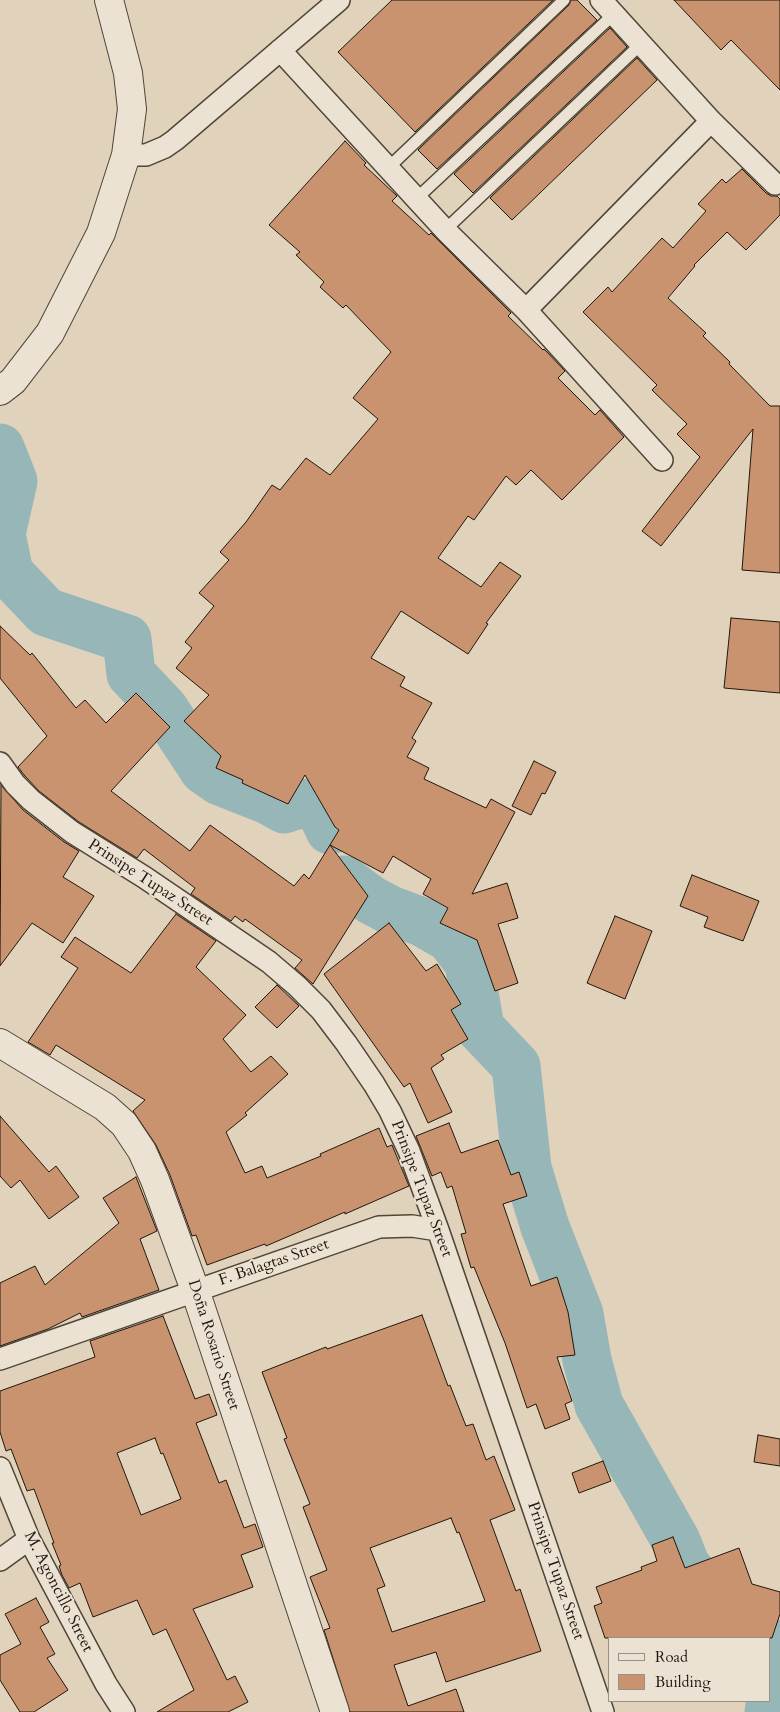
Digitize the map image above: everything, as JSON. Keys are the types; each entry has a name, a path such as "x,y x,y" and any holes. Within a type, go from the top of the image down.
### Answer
{"street":[{"path":"0,391 13,380 50,333 101,233 126,154 132,110 128,73 109,0"},
{"path":"126,154 146,155 165,147 338,0"},
{"path":"607,7 711,121 775,184"},
{"path":"280,50 387,169 445,230 526,310 662,460"},
{"path":"526,310 711,121"},
{"name":"Prinsipe Tupaz Street","path":"0,763 20,789 50,816 269,962 297,986 321,1010 346,1043 390,1111 409,1151 438,1230 603,1712"},
{"name":"Doña Rosario Street","path":"0,1043 106,1106 124,1124 142,1151 155,1180 195,1290 335,1712"},
{"name":"F. Balagtas Street","path":"0,1359 380,1227 412,1226 438,1230"},
{"name":"M. Agoncillo Street","path":"0,1468 30,1539 106,1684 124,1712"},
{"path":"0,1560 30,1539"}],"lane":[{"path":"387,169 564,0"},
{"path":"416,199 607,7"},
{"path":"445,230 642,44"}],"building":[{"path":"392,0 553,0 415,132 338,52"},
{"path":"571,0 577,0 597,20 437,169 418,150 569,5"},
{"path":"674,0 780,0 780,90 731,40 721,50"},
{"path":"610,28 627,47 473,193 454,174"},
{"path":"637,58 657,80 512,220 490,198"},
{"path":"345,141 366,163 364,165 397,196 392,201 429,235 431,233 511,313 508,316 565,371 558,378 595,415 600,410 624,437 562,500 531,470 516,485 506,476 474,520 468,516 438,558 481,587 500,562 521,576 486,623 488,624 468,654 401,611 371,658 405,677 400,686 432,703 412,738 416,741 407,757 429,768 424,779 486,808 491,799 515,812 472,894 507,883 518,918 498,924 518,983 495,991 477,940 440,923 448,908 423,894 431,879 393,856 383,873 330,845 339,830 335,827 305,775 288,804 242,783 243,780 216,768 221,756 184,721 209,695 176,668 192,648 185,642 214,606 199,593 229,560 220,552 246,522 272,485 280,490 306,458 330,475 378,419 353,398 391,352 346,305 343,308 320,287 324,282 296,255 300,252 269,225"},
{"path":"742,169 766,193 771,196 777,196 780,199 780,215 746,250 727,232 694,265 668,298 706,333 703,336 730,362 729,364 770,406 780,406 780,573 742,570 753,429 661,546 642,531 700,457 677,434 687,424 652,390 657,385 583,312 608,287 612,292 662,238 673,248 706,211 698,204 722,179 726,183"},
{"path":"731,618 780,622 780,693 724,688"},
{"path":"0,626 30,655 32,653 76,708 85,700 106,723 136,693 170,727 111,791 190,851 210,825 294,886 304,874 309,879 330,845 368,896 313,984 295,968 302,960 245,919 243,922 235,916 231,921 191,894 195,888 144,849 137,858 79,822 39,791 25,776 18,767 47,736 0,678"},
{"path":"534,761 556,772 545,794 542,793 531,815 512,806"},
{"path":"1,785 23,810 64,842 79,851 63,877 94,896 63,943 32,923 0,966"},
{"path":"692,875 759,901 743,941 704,927 708,917 680,906"},
{"path":"176,914 216,941 196,967 246,1015 223,1039 251,1072 271,1056 288,1074 245,1113 247,1115 226,1132 245,1173 262,1166 267,1178 321,1156 320,1154 379,1128 387,1147 392,1145 409,1186 266,1246 265,1244 207,1265 196,1235 192,1236 170,1175 156,1145 133,1111 145,1100 56,1045 50,1055 28,1042 78,968 61,957 75,937 131,973"},
{"path":"615,916 652,931 625,999 587,983"},
{"path":"389,923 426,971 437,964 461,1004 451,1010 468,1039 441,1055 444,1059 431,1068 452,1112 428,1123 410,1083 404,1087 324,974"},
{"path":"277,985 299,1006 277,1028 255,1007"},
{"path":"0,1116 49,1172 56,1166 79,1197 49,1219 20,1180 11,1188 0,1176"},
{"path":"449,1123 461,1153 498,1140 511,1175 519,1172 527,1196 503,1204 531,1286 557,1277 568,1312 575,1355 557,1357 572,1401 565,1404 570,1419 545,1429 536,1404 527,1408 505,1343 474,1267 471,1268 461,1234 466,1233 452,1186 447,1188 441,1172 432,1176 416,1136"},
{"path":"136,1177 157,1231 140,1239 159,1290 82,1317 80,1313 48,1329 0,1346 0,1283 35,1266 45,1285 119,1223 103,1198"},
{"path":"422,1315 448,1386 450,1385 466,1426 473,1424 486,1460 494,1456 515,1510 490,1520 516,1591 520,1589 541,1651 446,1682 436,1652 394,1665 408,1706 456,1689 464,1712 350,1712 324,1630 330,1628 310,1577 327,1570 303,1507 310,1504 284,1439 287,1438 262,1372 326,1347 327,1349","holes":["451,1518 457,1533 459,1532 485,1601 392,1632 377,1589 385,1586 370,1548"]},
{"path":"163,1316 195,1399 209,1394 217,1415 196,1423 219,1483 226,1480 244,1528 255,1524 263,1547 241,1555 253,1587 193,1609 227,1680 235,1676 248,1702 228,1712 157,1712 194,1690 166,1629 153,1635 137,1600 93,1617 80,1583 69,1588 62,1575 59,1566 61,1565 52,1543 54,1543 34,1489 27,1491 11,1449 6,1451 0,1432 0,1391 95,1357 90,1341","holes":["155,1438 161,1454 163,1453 181,1499 141,1515 117,1453"]},
{"path":"758,1435 780,1439 780,1466 754,1462"},
{"path":"603,1461 611,1481 579,1493 572,1473"},
{"path":"673,1537 685,1568 739,1548 752,1584 780,1592 780,1614 772,1638 605,1638 594,1606 602,1603 596,1587 642,1570 641,1567 657,1561 652,1545"},
{"path":"36,1598 49,1622 40,1627 55,1654 47,1658 68,1690 34,1712 20,1712 0,1680 0,1655 21,1644 5,1614"}],"waterway":[{"path":"0,448 13,481 1,534 9,573 46,612 127,639 131,674 164,709 204,770 220,781 268,800 284,809 302,803 321,811 330,830"},
{"path":"344,880 371,900 390,910 422,922 450,938 469,963 480,1028 516,1066 527,1168 545,1227 579,1314 587,1360 599,1405 676,1541 686,1566 697,1580 729,1607"},
{"path":"769,1712 773,1689 775,1645 772,1643"}]}
